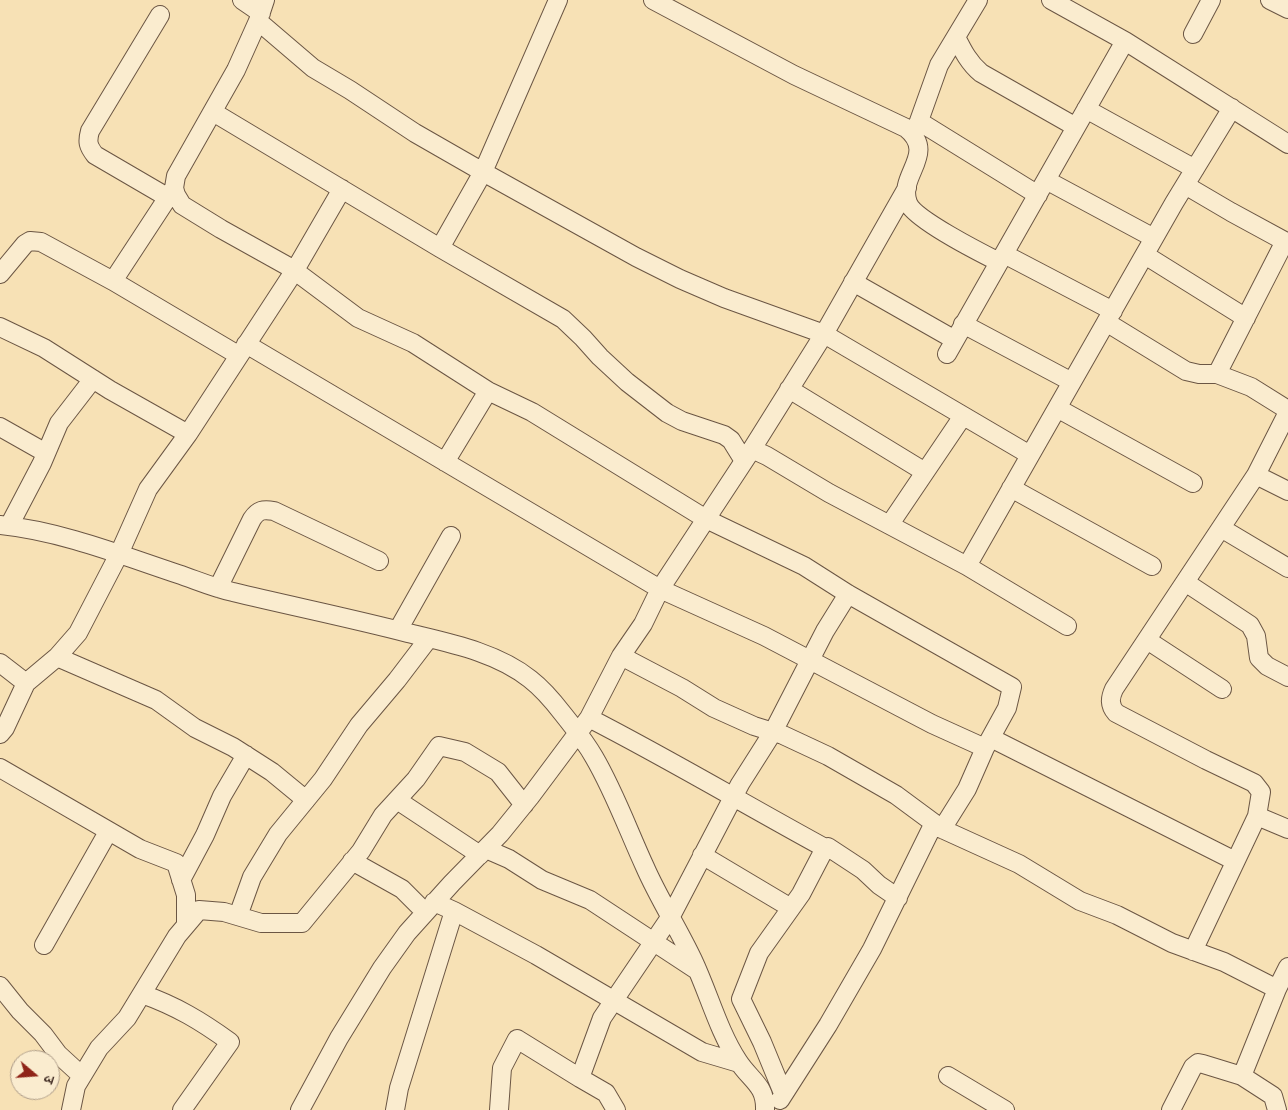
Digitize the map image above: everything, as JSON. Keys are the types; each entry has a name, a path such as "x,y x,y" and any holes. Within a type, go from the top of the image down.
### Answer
{"street":[{"path":"242,0 261,12 313,68 415,133 636,257 680,279 724,298 824,334 1030,455"},
{"path":"440,248 483,172 558,0"},
{"path":"653,0 794,75 906,128 917,128 1042,188 1154,238"},
{"path":"300,1110 339,1038 406,933 500,834 579,734 621,656 643,624 660,589 748,455 824,334 907,188 919,151 917,128 931,86 940,65 978,0"},
{"path":"1051,0 1125,41 1288,144"},
{"path":"1193,34 1211,0"},
{"path":"1270,0 1288,10"},
{"path":"113,282 170,193 181,166 236,70 261,12"},
{"path":"160,15 90,131 89,147 95,154 176,195 182,205 295,270 358,318 413,343 488,391 532,412 706,519 804,566 848,594 1012,688 1006,708 967,789 938,826 833,1017 773,1110"},
{"path":"956,37 966,57 981,73 1076,127"},
{"path":"853,282 951,347 1125,41"},
{"path":"967,566 1154,238 1232,108"},
{"path":"1086,109 1195,169"},
{"path":"213,112 440,248 563,318 627,382 667,413 682,421 724,435 748,455 767,456 829,493 967,566 1067,626"},
{"path":"1185,185 1286,242 1217,374"},
{"path":"907,188 909,205 917,214 954,238 1001,258 1109,317 1186,371 1199,374 1217,374 1251,387 1288,411 1256,475 1111,696 1112,708 1116,713 1254,783 1261,792 1257,816 1193,951"},
{"path":"0,734 6,728 26,683 58,657 78,633 119,554 148,489 188,434 295,270 342,189"},
{"path":"0,274 25,244 36,240 242,349 445,462 660,589 764,636 932,724 988,743 1235,861"},
{"path":"1145,255 1246,318"},
{"path":"963,324 1072,382"},
{"path":"0,327 44,348 188,434"},
{"path":"93,378 59,422 46,452 4,526 62,538 119,554 218,588 398,630 465,648 501,661 529,678 548,695 579,734 594,758 657,892 699,972 724,1036 739,1064 763,1092 766,1101 765,1110"},
{"path":"789,389 926,472"},
{"path":"445,462 488,391"},
{"path":"1057,408 1193,483"},
{"path":"890,524 963,416"},
{"path":"0,427 46,452"},
{"path":"1256,475 1288,491"},
{"path":"1011,488 1152,566"},
{"path":"218,588 252,519 261,510 274,511 379,561"},
{"path":"1221,528 1288,568"},
{"path":"398,630 451,536"},
{"path":"1185,582 1250,625 1256,636 1259,658 1267,666 1288,677"},
{"path":"580,1078 602,1018 671,916 733,796 773,732 825,631 848,594"},
{"path":"238,916 252,878 278,834 323,779 359,725 429,638"},
{"path":"1147,640 1222,689"},
{"path":"621,656 682,688 714,708 828,756 896,795 938,826 1019,864 1080,901 1117,915 1172,943 1224,962 1277,990"},
{"path":"58,657 156,700 195,728 246,755 272,772 306,800"},
{"path":"0,663 26,683"},
{"path":"589,718 825,848 828,847 863,870 879,885 898,898"},
{"path":"71,1110 76,1086 99,1048 127,1018 177,936 199,910 224,912 261,922 302,922 352,861 384,816 416,779 439,746 465,752 498,772 524,805"},
{"path":"182,880 222,796 246,755"},
{"path":"0,768 108,832 140,849 176,863 186,896 186,925"},
{"path":"397,800 483,852 509,859 542,880 590,900 699,972"},
{"path":"1257,816 1288,829"},
{"path":"44,945 108,832"},
{"path":"784,1093 741,999 760,953 800,894 825,848"},
{"path":"702,854 791,908"},
{"path":"352,861 402,888 430,907 454,911 536,954 702,1052 739,1064"},
{"path":"395,1110 398,1088 454,911"},
{"path":"1242,1076 1288,967"},
{"path":"0,986 20,1011 43,1034 58,1054 82,1076"},
{"path":"142,994 168,1003 199,1019 230,1042 182,1110"},
{"path":"499,1110 502,1068 517,1039 606,1093 616,1110"},
{"path":"1171,1110 1193,1067 1198,1064 1242,1076 1273,1096 1277,1110"},
{"path":"948,1076 1005,1110"}]}
